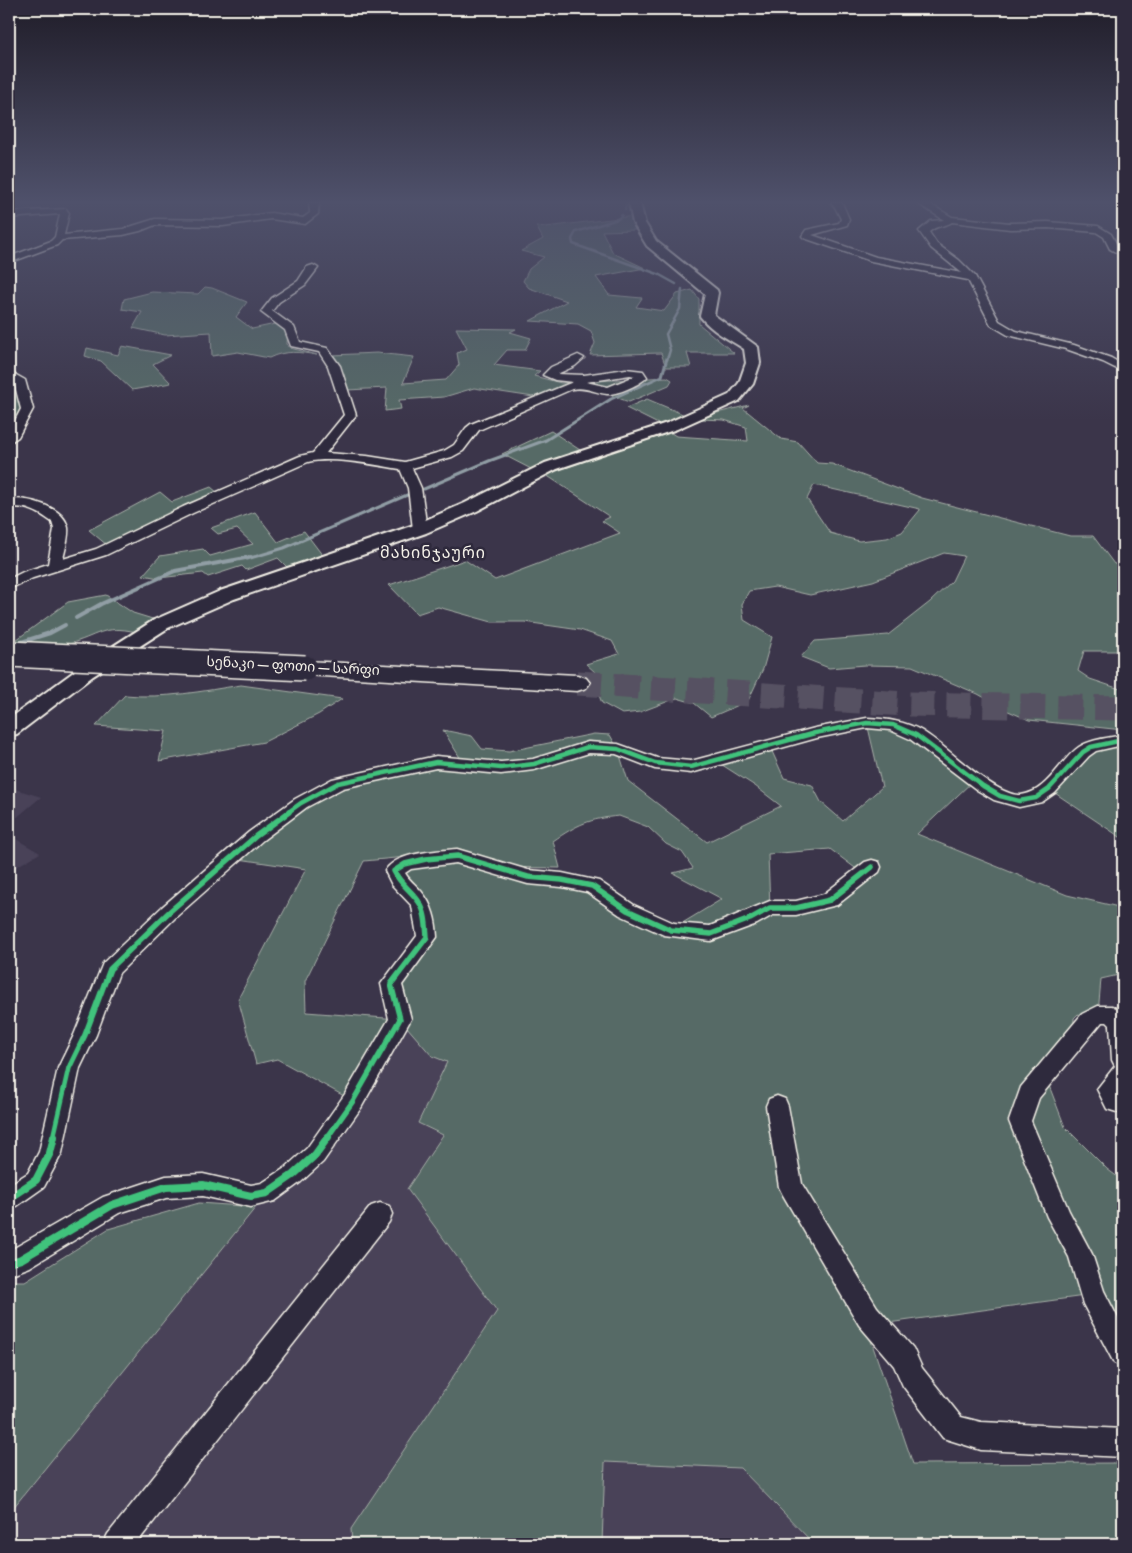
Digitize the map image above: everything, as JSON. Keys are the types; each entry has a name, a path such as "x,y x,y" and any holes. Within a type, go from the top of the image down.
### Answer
{"highway":[{"name":"სენაკი — ფოთი — სარფი","path":"9,654 305,668 577,684"}],"street":[{"path":"308,275 302,284 269,306 266,312 290,328 295,344 323,350 334,366 350,415 317,456"},
{"path":"9,729 86,672 161,624 227,595 420,529 471,507 551,466 672,426 734,398 746,384 753,363 751,347 715,324 707,316 712,293 689,275"},
{"path":"959,275 972,278"},
{"path":"969,275 995,323 1012,332 1070,347 1107,360 1123,369"},
{"path":"9,585 28,575 101,552 236,488 304,460 317,456 366,460 405,466 448,454 462,446 467,435 475,427 568,388 580,384 609,391 634,382 641,377 639,373 634,372 603,377 556,378 549,375 553,370 573,363 578,358"},
{"path":"9,374 19,380 27,409 14,434 9,439"},
{"path":"405,466 411,474 420,529"},
{"path":"9,504 17,501 27,502 58,520 61,529 55,566"},
{"path":"9,1197 36,1180 50,1153 69,1068 85,1035 110,969 169,912 256,836 301,803 338,783 436,762 501,768 534,764 588,747 618,749 655,763 691,767 815,733 867,723 892,725 916,735 983,786 1000,796 1019,800 1036,798 1049,789 1083,752 1092,747 1123,740"},
{"path":"9,1263 21,1259 112,1205 166,1187 204,1185 251,1196 267,1193 293,1175 315,1155 353,1101 400,1019 391,984 426,937 425,916 418,901 398,881 394,871 405,864 426,859 457,856 528,877 562,880 592,886 627,910 671,930 711,934 750,919 770,908 796,908 830,900 872,867"},
{"path":"1123,1060 1120,1022 1112,1014 1098,1014 1090,1020 1029,1094 1020,1121 1059,1217 1080,1254 1092,1295 1123,1354"},
{"path":"1123,1072 1108,1089 1113,1100 1123,1105"},
{"path":"777,1106 791,1187 868,1316 904,1357 912,1377 953,1428 981,1436 1123,1443"},
{"path":"118,1544 380,1214"}],"shaded area":[{"path":"9,787 41,797 9,824"},
{"path":"9,835 40,853 9,871"},
{"path":"400,1019 447,1063 419,1123 443,1135 407,1189 497,1311 352,1529 352,1544 18,1544 9,1533 9,1513 267,1193 293,1175"},
{"path":"604,1462 740,1468 814,1544 602,1544"}],"green space":[{"path":"526,275 604,275 596,277 609,295 642,298 636,307 664,311 677,294 692,290 699,299 699,324 734,353 687,353 691,367 666,367 661,353 590,355 595,343 591,331 578,324 530,321 567,301 529,288 523,281"},
{"path":"205,287 247,302 236,317 252,329 280,323 288,329 287,344 290,348 317,355 293,352 269,358 238,352 212,356 211,332 165,335 133,328 142,312 122,309 124,299 152,292 198,294"},
{"path":"456,328 516,329 510,332 531,338 525,350 507,350 494,365 540,371 534,376 561,383 667,377 672,380 669,385 629,402 583,385 540,398 474,388 444,397 399,400 401,409 385,411 387,388 347,390 332,355 377,353 414,357 403,383 446,380 459,365 457,353 467,349"},
{"path":"122,346 171,355 153,364 171,383 132,390 101,361 85,356 87,348 118,355"},
{"path":"9,382 27,409 9,436"},
{"path":"647,399 685,415 660,425 626,408"},
{"path":"749,405 743,408 781,439 798,442 817,463 832,464 922,498 1070,536 1093,536 1114,564 1123,564 1123,651 1084,651 1078,671 1090,679 1123,690 1123,730 1029,720 1006,710 978,694 912,666 865,665 829,668 801,657 815,641 888,635 930,602 952,581 964,556 944,553 873,581 810,595 775,587 749,591 742,604 744,620 772,637 763,669 748,701 711,717 694,703 677,698 640,712 622,714 602,703 594,683 595,672 586,664 619,654 612,641 580,630 525,622 492,622 438,607 417,614 389,585 465,560 495,580 620,533 602,521 610,517 546,475 668,431 676,436 748,441 746,427 724,420 701,419","holes":["814,485 920,509 902,532 887,538 859,541 830,533 807,499"]},
{"path":"551,431 580,450 535,471 502,454"},
{"path":"211,487 218,493 108,546 89,530 160,492 172,502"},
{"path":"255,512 278,542 304,531 323,556 287,567 278,558 246,570 242,566 208,577 203,573 159,578 143,575 160,556 203,549 210,556 253,544 237,529 218,534 211,528"},
{"path":"106,595 133,613 159,621 136,632 108,630 62,645 9,645 68,602"},
{"path":"241,685 342,699 319,714 264,742 159,761 166,731 96,726 125,695 169,695"},
{"path":"867,723 893,725 975,779 917,834 1067,895 1123,908 1123,974 1101,979 1098,1014 1090,1020 1078,1014 1074,1018 1073,1044 1048,1083 1065,1127 1107,1169 1123,1181 1123,1354 1092,1295 866,1326 913,1464 1123,1463 1123,1544 814,1544 740,1468 605,1462 602,1544 352,1544 351,1529 497,1311 407,1189 443,1135 418,1123 447,1062 432,1056 400,1019 353,1101 277,1059 256,1064 238,999 306,869 232,858 317,794 436,762 464,764 443,730 472,736 482,749 509,751 594,734 610,735 618,749 628,781 707,842 781,806 755,786 716,761 770,747 784,778 812,785 821,802 843,821 882,787","holes":["619,816 648,827 666,844 682,852 693,868 673,873 722,899 671,930 562,880 493,867 560,868 553,841 584,823","830,849 863,874 830,900 770,908 768,854","406,857 398,881 425,916 406,962 391,984 399,1019 306,1012 305,981 364,861"]},
{"path":"1123,740 1123,839 1049,789 1103,743"},
{"path":"199,1203 256,1207 9,1513 9,1281 25,1281 108,1229"}],"waterway":[{"path":"661,275 676,284"},
{"path":"667,360 670,350 666,334 680,309 682,289"},
{"path":"424,489 489,461 546,440 611,399 662,376 667,358"},
{"path":"247,559 284,548 407,495"},
{"path":"76,618 101,604 175,571 251,557"},
{"path":"15,644 50,633 65,625"}],"tunnel":[{"path":"577,683 906,704 1123,708"}],"cycle path":[{"path":"9,1198 36,1180 50,1153 69,1068 85,1035 110,969 169,912 256,836 301,803 338,783 436,762 501,768 534,764 588,747 618,749 655,763 691,767 815,733 867,723 893,725 916,735 983,786 1000,796 1019,801 1036,798 1049,789 1083,752 1091,747 1123,740"},
{"path":"9,1263 21,1259 112,1205 166,1187 203,1185 251,1196 267,1193 293,1175 315,1155 353,1101 400,1019 391,984 427,937 423,910 416,898 399,880 394,871 405,864 426,859 457,856 528,877 562,880 592,886 627,910 671,930 711,934 750,919 770,908 796,908 830,900 872,867"}],"district":[{"name":"მახინჯაური","path":"433,555"}]}
